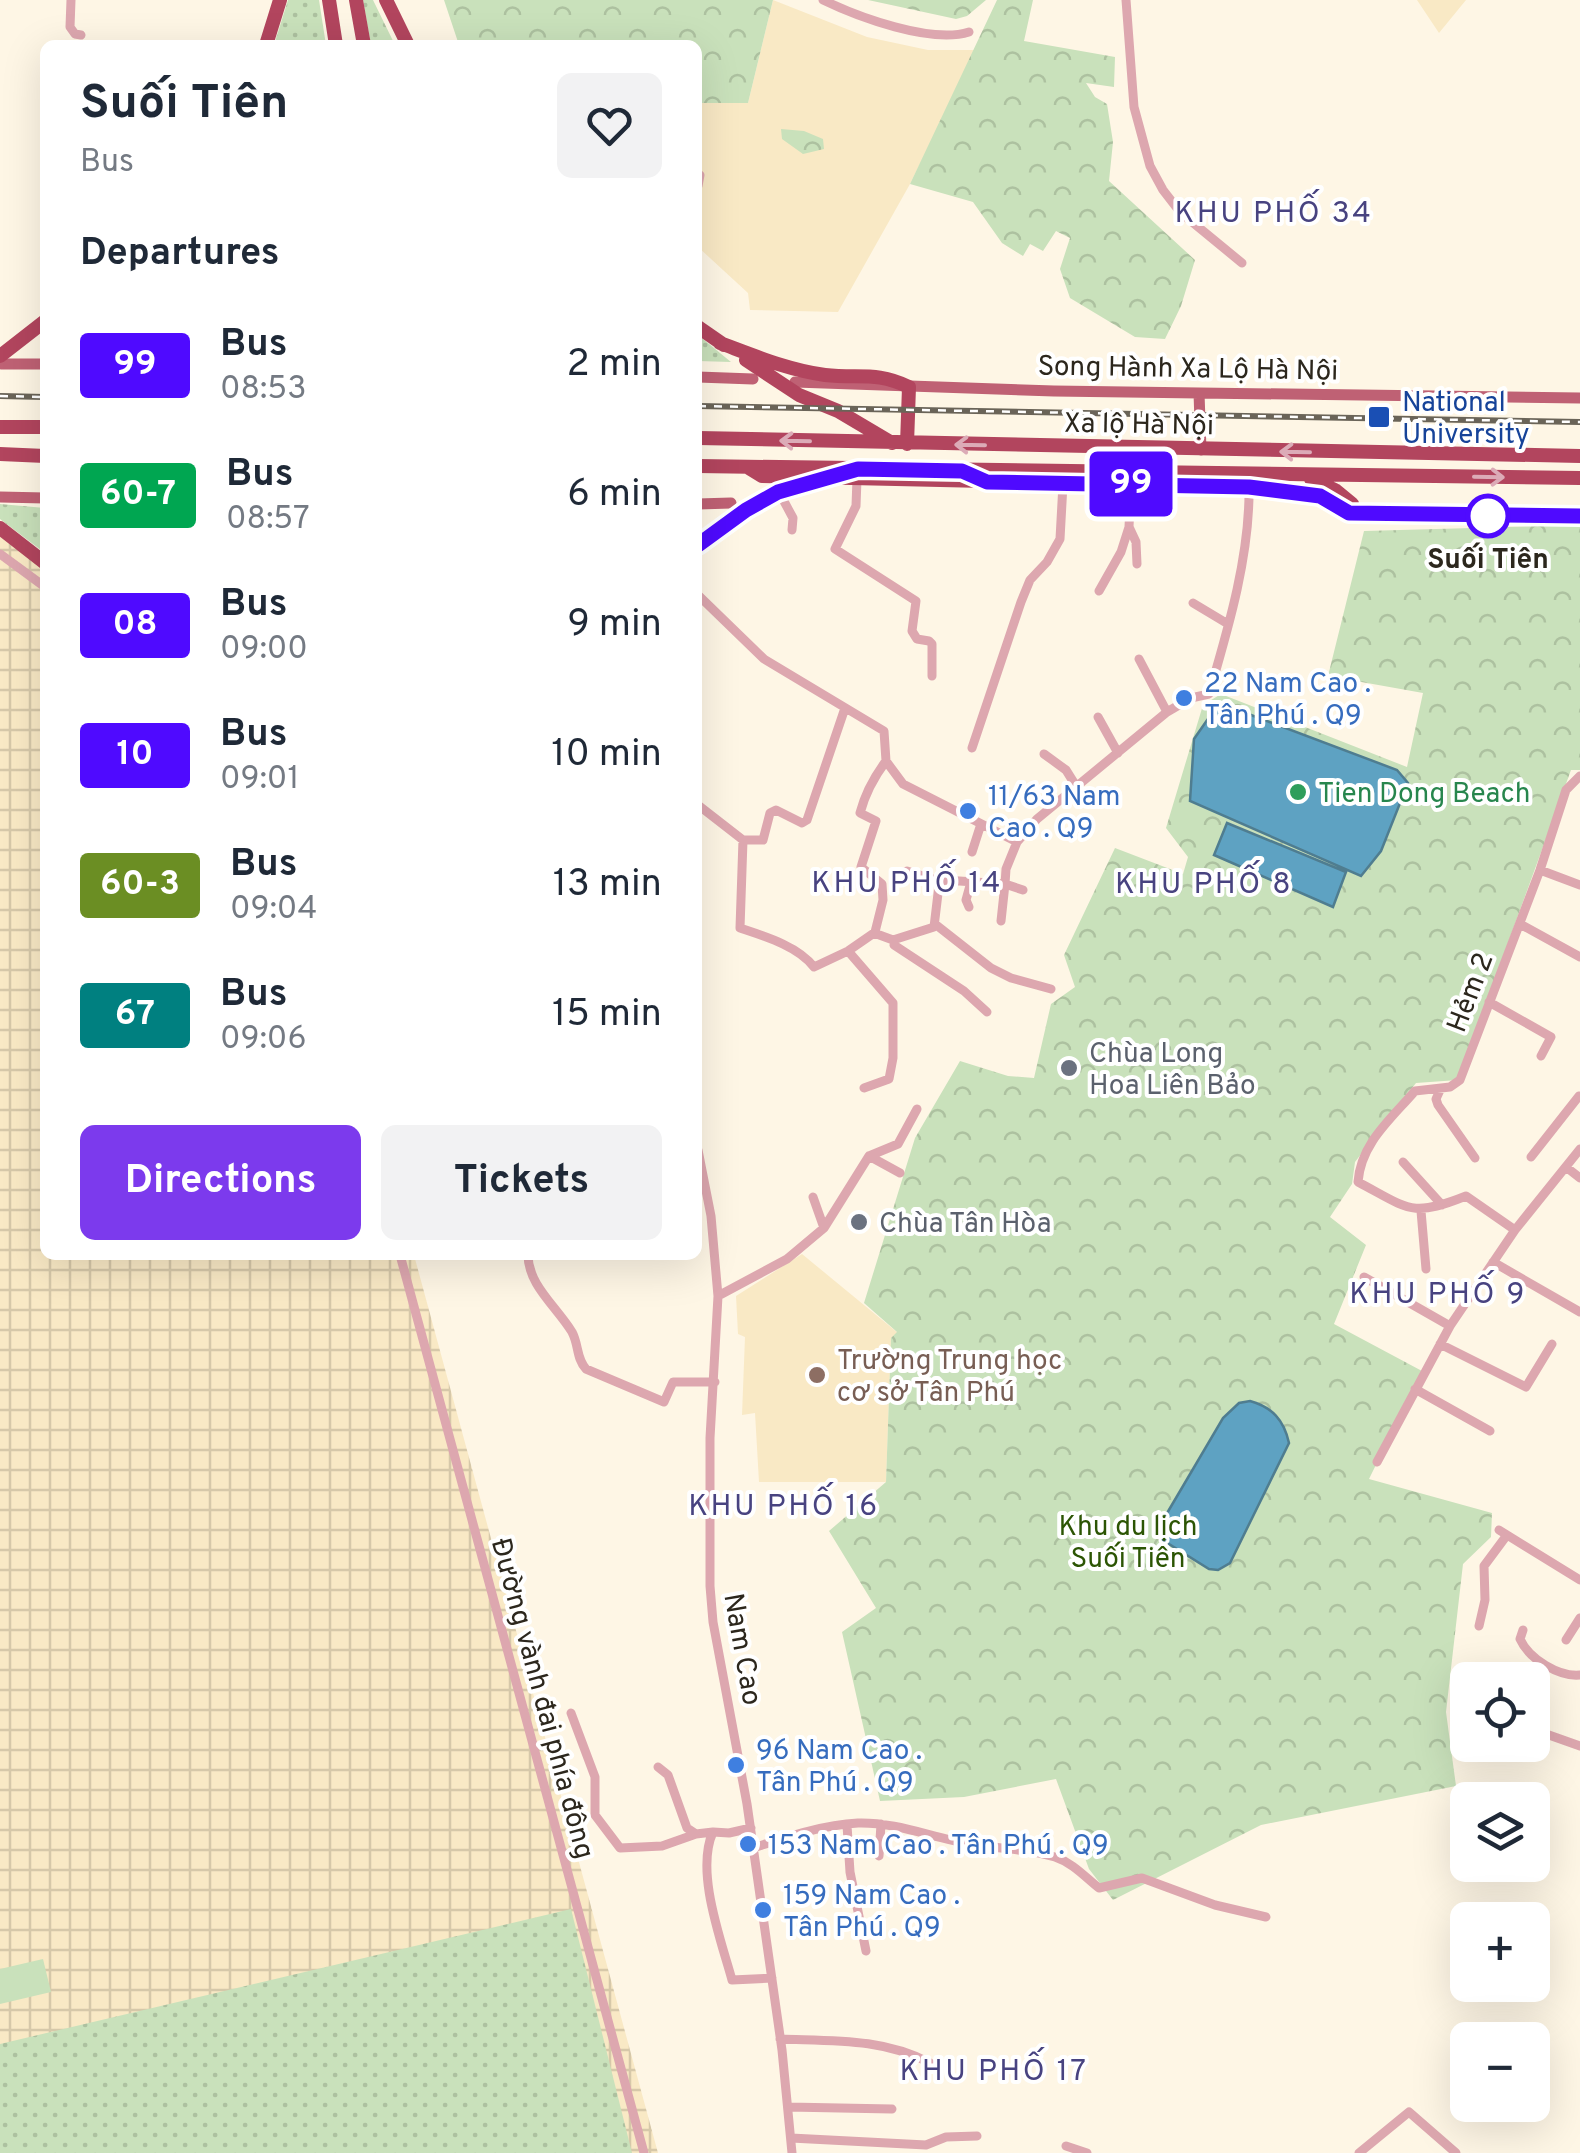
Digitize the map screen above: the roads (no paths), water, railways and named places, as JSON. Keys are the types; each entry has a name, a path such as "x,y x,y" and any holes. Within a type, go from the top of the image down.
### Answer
{"highway":[{"path":"258,40 270,0"},
{"path":"268,40 280,0"},
{"path":"328,0 335,40"},
{"path":"354,0 359,40"},
{"path":"382,1 402,40"},
{"path":"2,355 40,325"},
{"path":"702,330 720,343 799,395 900,444 909,387 886,376 826,375 778,366 720,343"},
{"path":"2,355 16,354 40,333"},
{"path":"0,426 40,427"},
{"name":"Xa lộ Hà Nội","path":"702,438 1580,456"},
{"path":"0,454 40,456"},
{"name":"Xa lộ Hà Nội","path":"702,466 1063,484 1250,480 1296,475 1580,478"},
{"name":"Xa lộ Hà Nội","path":"745,466 762,476 824,478"},
{"path":"962,471 987,482"},
{"name":"Xa lộ Hà Nội","path":"857,474 962,471 1250,480 1320,496 1349,513 1580,516"},
{"path":"702,542 778,492 824,478 857,474"},
{"path":"1296,475 1335,490 1362,514"},
{"path":"0,528 40,558"}],"main road":[{"path":"2,355 40,363"},
{"path":"702,376 753,380"},
{"name":"Song Hành Xa Lộ Hà Nội","path":"795,382 1580,398"},
{"path":"1199,392 1201,450"},
{"path":"0,496 40,498"},
{"path":"702,504 731,503"}],"street":[{"path":"71,0 70,27 80,35"},
{"path":"822,0 872,20 934,34 957,36 969,32"},
{"path":"1126,0 1134,107 1150,166 1162,190 1180,212 1242,263"},
{"path":"857,474 856,506 835,546 837,553 916,601 912,631 914,637 932,644 932,676"},
{"path":"1002,921 1006,869 1018,842 1037,819 1167,712 1190,698 1209,694 1228,624 1248,520 1250,480"},
{"path":"972,748 1020,602 1030,580 1060,539 1063,484"},
{"path":"1099,591 1121,552 1129,527 1131,484"},
{"path":"778,492 793,518 792,530"},
{"path":"1129,527 1136,542 1137,564"},
{"path":"0,554 40,582"},
{"path":"702,599 764,659 884,731 886,761 866,793 860,813 876,821 861,866 882,884 883,900 875,932 848,951 814,967 785,946 740,928 744,840"},
{"path":"1193,603 1228,624"},
{"path":"1140,659 1167,712"},
{"path":"702,808 744,840 763,840 770,813 776,810 802,823 807,820 845,708"},
{"path":"1098,717 1118,752"},
{"path":"1044,754 1066,770 1076,786"},
{"path":"886,761 903,784 1018,842"},
{"name":"Hẻm 2","path":"1421,1211 1358,1182 1360,1162 1376,1136 1415,1091 1450,1087 1460,1080 1540,870 1566,790 1580,776"},
{"path":"972,852 981,824"},
{"path":"1540,870 1580,885"},
{"path":"908,871 942,882 1005,884 1023,890"},
{"path":"936,924 942,882"},
{"path":"969,907 966,900 971,882"},
{"path":"894,943 936,924"},
{"path":"936,924 991,968 1011,978 1051,988"},
{"path":"1520,924 1580,957"},
{"path":"875,932 964,990 988,1012"},
{"path":"848,951 892,1004 893,1058 888,1079 864,1088"},
{"path":"1489,1002 1552,1036 1541,1056"},
{"path":"1440,1088 1438,1105 1475,1158"},
{"path":"1580,1095 1580,1104"},
{"path":"1531,1156 1580,1095"},
{"path":"718,1296 787,1259 824,1228 869,1156 898,1144 917,1109"},
{"path":"1376,1462 1450,1326 1515,1230 1580,1150"},
{"path":"869,1156 900,1173"},
{"path":"1403,1162 1442,1205"},
{"path":"1566,1167 1580,1178"},
{"name":"Nam Cao","path":"702,1187 718,1296 710,1438 710,1586 772,1978 792,2153"},
{"path":"1426,1270 1421,1211 1466,1196 1515,1230"},
{"path":"813,1197 824,1228"},
{"name":"Đường vành đai phía đông","path":"401,1260 644,2153"},
{"path":"528,1260 535,1282 575,1337 578,1361 586,1369 664,1402 673,1382 715,1382"},
{"path":"1494,1262 1580,1312"},
{"path":"1364,1277 1450,1326"},
{"path":"1440,1344 1526,1387 1552,1344"},
{"path":"1415,1389 1490,1431"},
{"path":"1479,1626 1485,1600 1484,1566 1503,1532 1580,1580"},
{"path":"1566,1640 1580,1618"},
{"path":"1523,1630 1520,1640 1531,1655 1570,1676 1580,1675"},
{"path":"571,1713 594,1777 595,1815 620,1848 662,1846 696,1834 750,1828"},
{"path":"1550,1735 1580,1746"},
{"path":"658,1767 668,1775 687,1828 696,1834"},
{"path":"878,1856 881,1824"},
{"path":"753,1848 796,1834 846,1825 881,1824 958,1842 1054,1857 1105,1889 1142,1878 1215,1905 1266,1917"},
{"path":"846,1825 850,1872 866,1951"},
{"path":"713,1832 707,1854 711,1906 732,1980 772,1978"},
{"path":"780,2039 881,2043 930,2063"},
{"path":"788,2107 892,2109"},
{"path":"1360,2153 1409,2112 1456,2153"},
{"path":"791,2138 926,2144 977,2136"},
{"path":"1066,2146 1086,2153"}],"water":[{"name":"Tien Dong Beach","path":"1219,703 1397,770 1408,783 1381,851 1361,876 1190,801 1194,739"},
{"path":"1227,823 1346,872 1333,907 1214,855"},
{"path":"1250,1401 1276,1416 1289,1443 1230,1563 1218,1570 1209,1569 1161,1539 1163,1520 1223,1418 1239,1403"}],"railway":[{"path":"0,396 40,397"},
{"path":"702,406 1580,422"}],"place":[{"name":"National University","path":"1379,417"},
{"name":"Suối Tiên","path":"1488,516"},
{"name":"22 Nam Cao . Tân Phú . Q9","path":"1184,698"},
{"name":"Tien Dong Beach","path":"1298,792"},
{"name":"11/63 Nam Cao . Q9","path":"968,811"},
{"name":"Chùa Long Hoa Liên Bảo","path":"1069,1068"},
{"name":"Chùa Tân Hòa","path":"859,1222"},
{"name":"Trường Trung học cơ sở Tân Phú","path":"817,1375"},
{"name":"96 Nam Cao . Tân Phú . Q9","path":"736,1765"},
{"name":"153 Nam Cao . Tân Phú . Q9","path":"748,1844"},
{"name":"159 Nam Cao . Tân Phú . Q9","path":"763,1910"}],"district":[{"name":"KHU PHỐ 34","path":"1274,212"},
{"name":"KHU PHỐ 14","path":"907,882"},
{"name":"KHU PHỐ 8","path":"1204,883"},
{"name":"KHU PHỐ 9","path":"1438,1293"},
{"name":"KHU PHỐ 16","path":"784,1505"},
{"name":"KHU PHỐ 17","path":"994,2070"}],"park label":[{"name":"Khu du lịch Suối Tiên","path":"1128,1541"}]}
